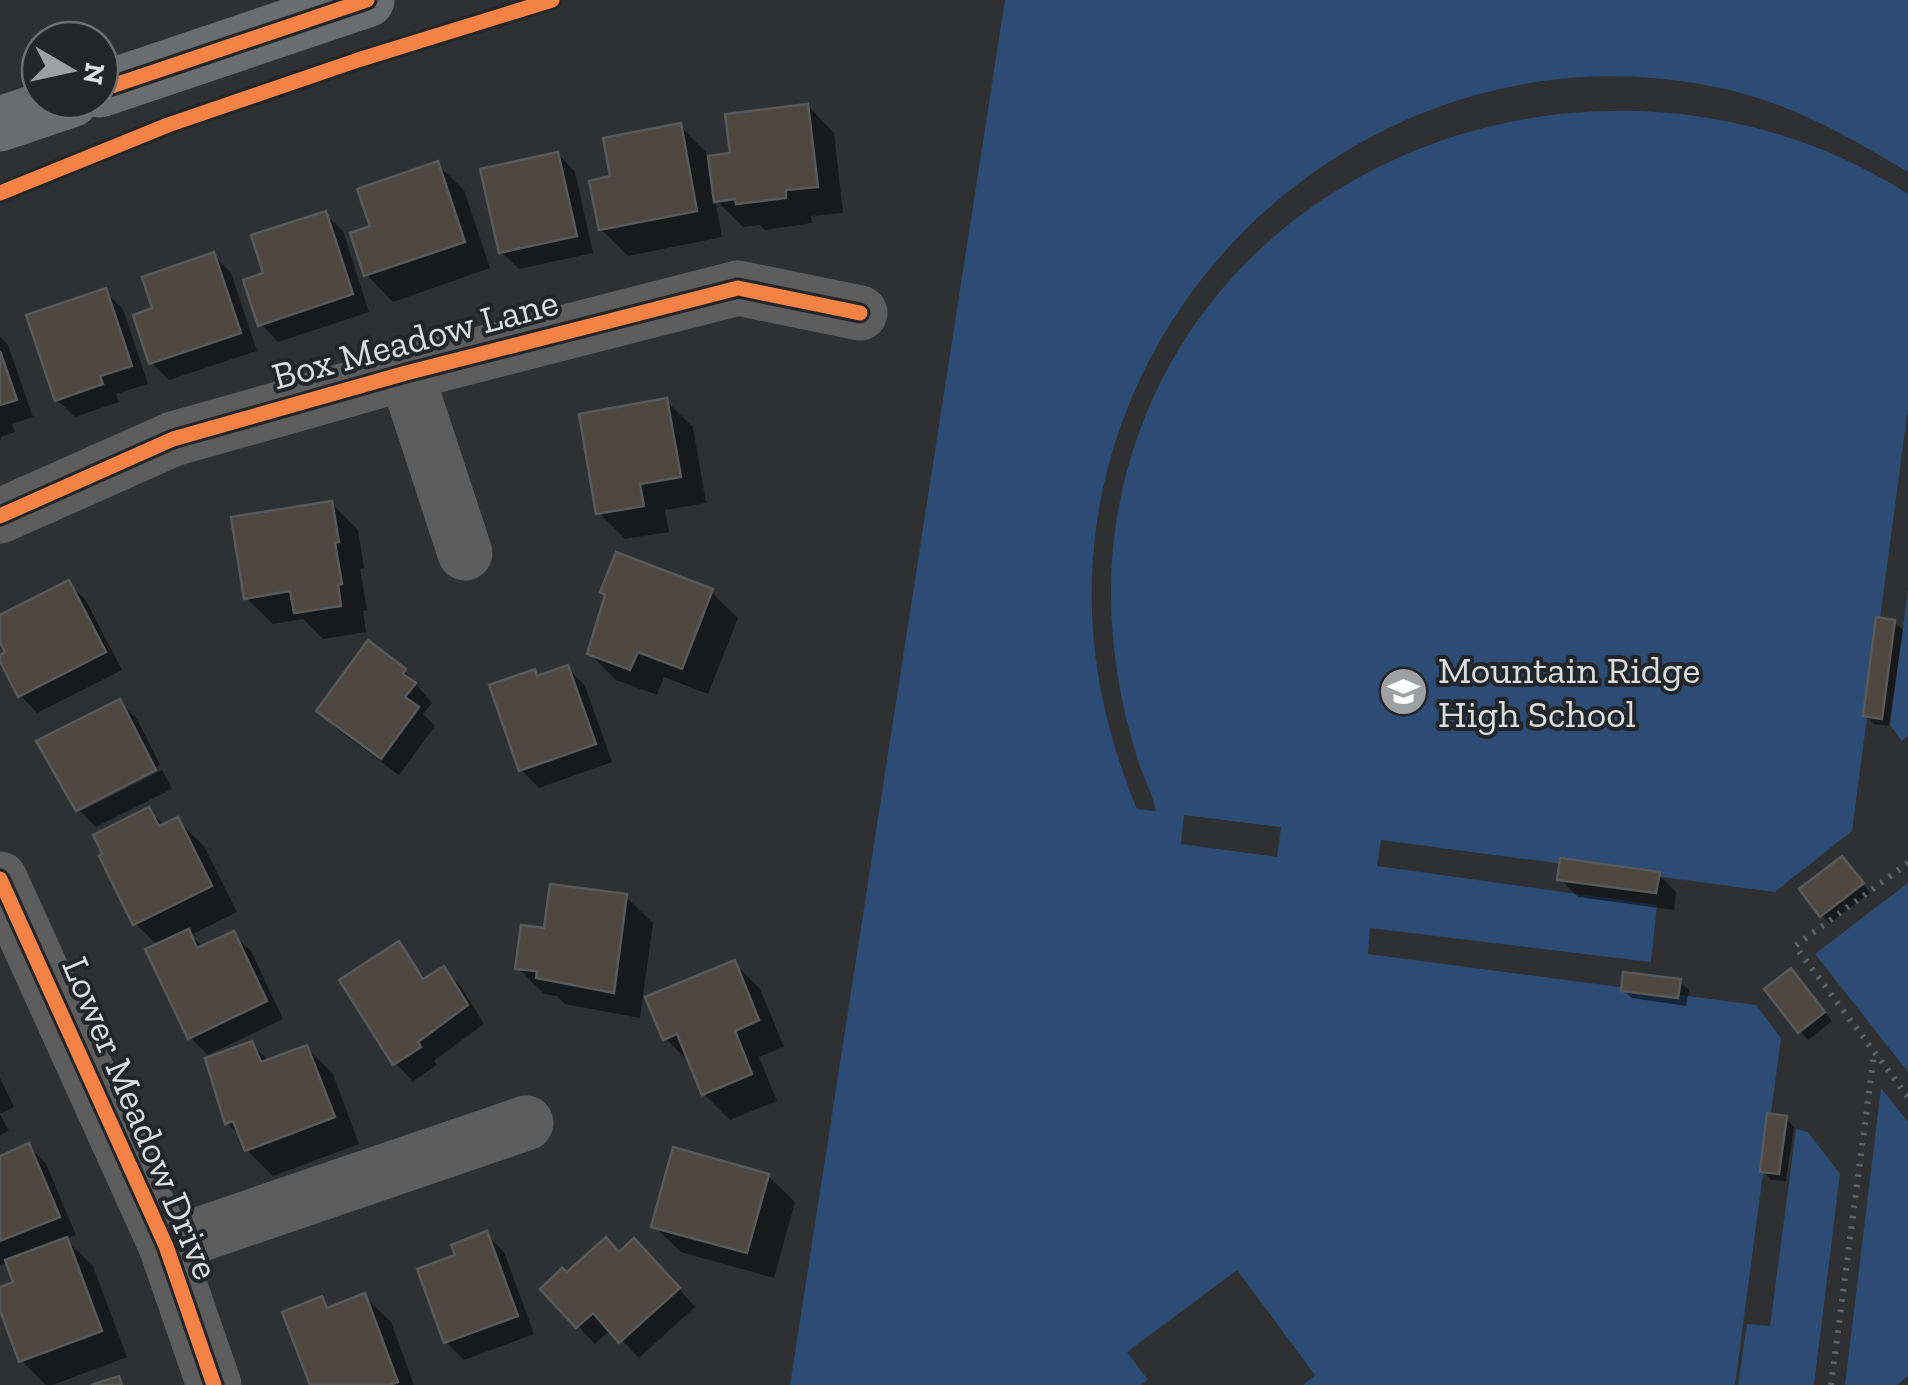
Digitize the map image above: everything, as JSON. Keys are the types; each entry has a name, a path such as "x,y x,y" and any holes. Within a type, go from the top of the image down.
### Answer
{"highway":[{"path":"120,83 367,0"}],"street":[{"name":"Box Meadow Lane","path":"0,516 173,439 406,373 738,288 860,313"},
{"path":"406,373 465,554"},
{"name":"Lower Meadow Drive","path":"0,879 166,1246 214,1385"},
{"path":"166,1246 526,1123"}],"path":[{"path":"1908,862 1795,946 1908,1097"},
{"path":"1831,1385 1874,1054"}],"shaded area":[{"name":"Mountain Ridge High School","path":"1005,0 1908,0 1908,172 1828,127 1748,95 1687,82 1582,77 1480,94 1385,130 1299,183 1225,251 1164,333 1121,426 1096,529 1092,601 1104,707 1137,809 1156,811 1128,727 1117,671 1111,615 1115,530 1152,401 1219,293 1309,209 1417,150 1537,117 1663,112 1789,137 1908,194 1908,408 1852,831 1775,892 1381,840 1377,866 1657,905 1651,962 1370,928 1368,954 1756,1005 1781,1038 1735,1385 1303,1385 1315,1375 1237,1270 1127,1352 1148,1380 1141,1385 790,1385","holes":["1184,815 1281,827 1277,857 1181,844"]},
{"path":"1908,590 1908,736 1902,741 1890,725"},
{"path":"1908,883 1908,1072 1815,954"},
{"path":"1881,1088 1908,1122 1908,1376 1897,1385 1845,1385"},
{"path":"1796,1129 1808,1132 1840,1174 1814,1385 1738,1385 1747,1324 1770,1326"}],"building":[{"path":"808,104 818,187 786,190 786,198 736,204 735,199 714,202 708,156 730,153 725,114"},
{"path":"681,123 697,211 599,230 589,181 610,176 603,138"},
{"path":"558,152 577,236 499,253 480,169"},
{"path":"438,161 465,242 364,276 350,233 370,226 357,189"},
{"path":"326,211 353,294 258,326 243,280 263,273 251,235"},
{"path":"214,252 241,333 149,364 133,315 152,308 142,277"},
{"path":"106,288 132,366 100,376 103,384 55,401 26,315"},
{"path":"0,351 17,400 0,405"},
{"path":"667,398 681,477 640,484 644,506 596,514 579,414"},
{"path":"332,501 339,542 335,543 342,584 338,585 341,606 294,613 290,591 244,599 231,517"},
{"path":"616,552 713,589 682,669 638,652 630,670 587,654 605,595 600,592"},
{"path":"69,580 106,652 18,697 0,661 5,652 0,642 0,615"},
{"path":"1876,617 1895,620 1882,719 1863,716"},
{"path":"368,640 406,669 403,674 416,683 405,697 419,707 381,759 316,711"},
{"path":"568,665 596,744 519,771 489,685 535,669 537,676"},
{"path":"120,699 156,770 76,811 36,741"},
{"path":"149,807 159,826 178,817 212,886 133,925 99,856 102,853 93,835"},
{"path":"1842,856 1864,883 1820,917 1799,889"},
{"path":"1560,858 1660,872 1656,893 1557,880"},
{"path":"550,884 627,894 614,993 536,978 537,971 515,969 521,925 544,928"},
{"path":"189,929 197,948 234,931 267,1001 188,1039 145,949"},
{"path":"399,941 423,979 444,966 468,1005 418,1042 421,1047 393,1065 339,980"},
{"path":"735,960 759,1020 735,1031 752,1074 702,1095 677,1034 663,1040 645,997"},
{"path":"1791,968 1825,1012 1798,1033 1764,989"},
{"path":"1623,972 1681,979 1678,998 1621,991"},
{"path":"252,1041 261,1062 307,1045 335,1117 245,1151 233,1121 225,1124 205,1058"},
{"path":"1767,1113 1787,1116 1779,1174 1760,1172"},
{"path":"29,1143 60,1217 0,1241 0,1156"},
{"path":"673,1147 769,1174 747,1253 651,1227"},
{"path":"487,1231 518,1316 444,1343 417,1269 455,1255 451,1245"},
{"path":"67,1237 102,1331 19,1362 0,1310 0,1287 13,1282 5,1260"},
{"path":"606,1237 619,1252 634,1238 680,1288 619,1343 593,1313 576,1328 540,1289 562,1268 567,1272"},
{"path":"365,1293 398,1382 310,1385 282,1312 322,1296 327,1308"},
{"path":"119,1376 122,1385 91,1385"}],"cycle path":[{"path":"120,83 367,0"},
{"path":"0,193 168,125 552,0"},
{"path":"0,516 173,439 406,373 738,288 860,313"},
{"path":"0,879 166,1246 214,1385"}],"place":[{"name":"Mountain Ridge High School","path":"1403,692"}]}
